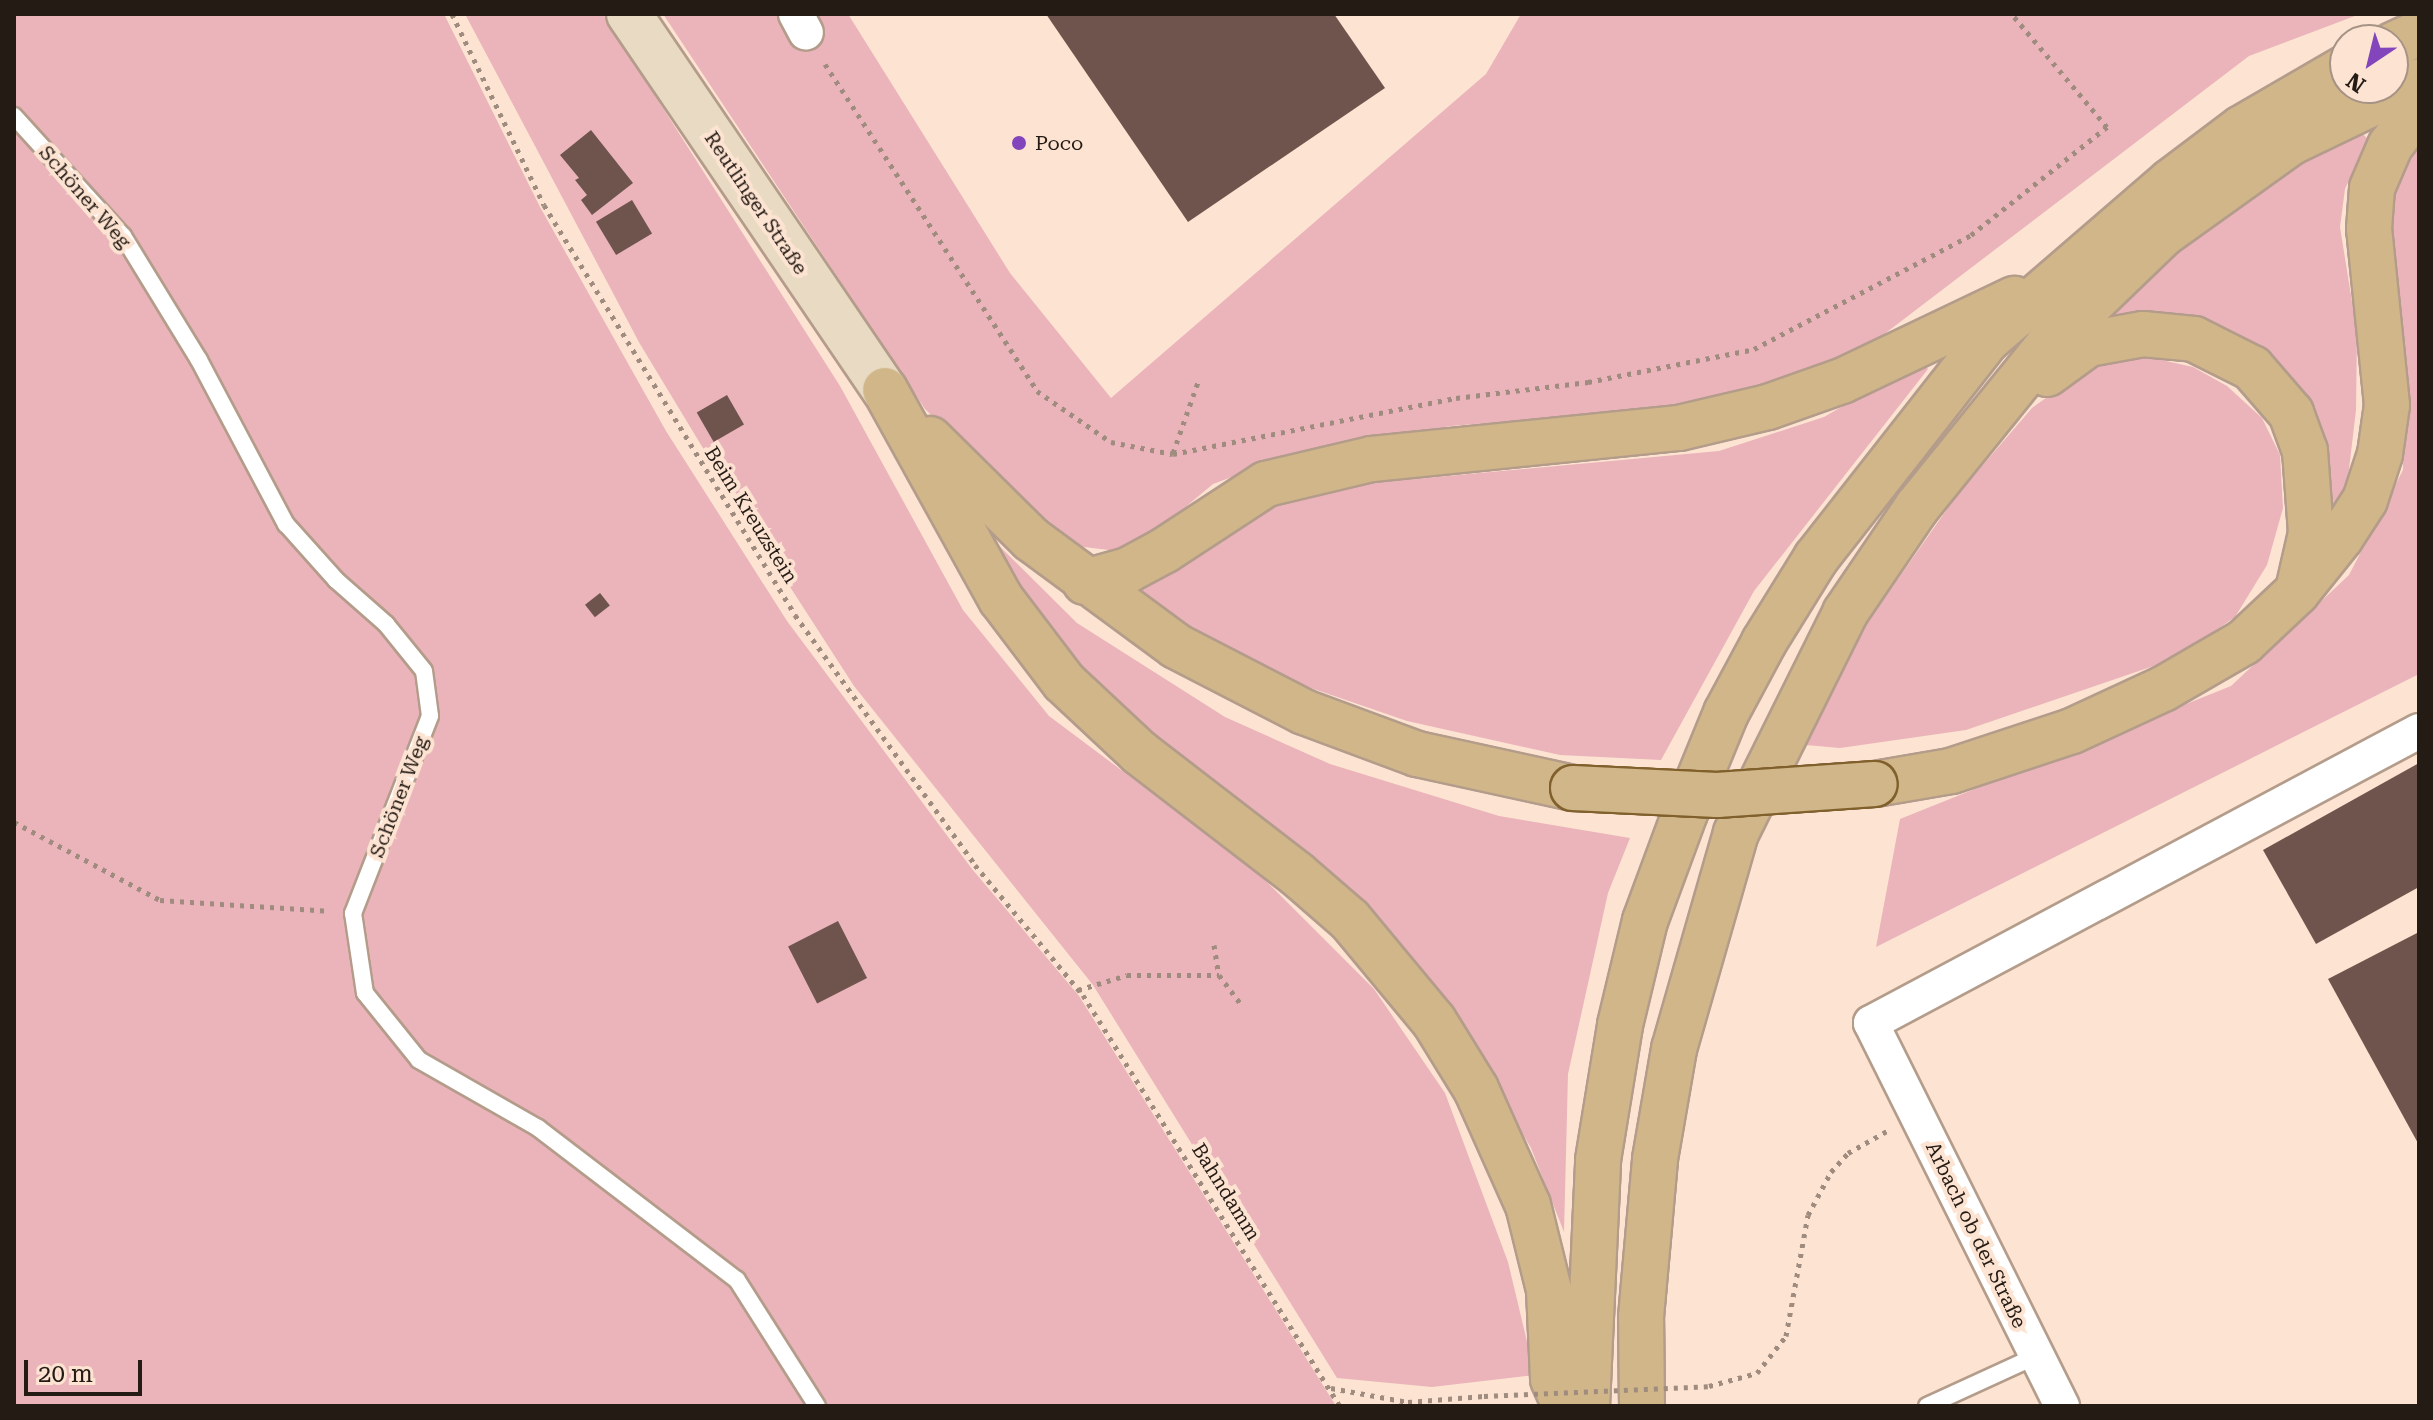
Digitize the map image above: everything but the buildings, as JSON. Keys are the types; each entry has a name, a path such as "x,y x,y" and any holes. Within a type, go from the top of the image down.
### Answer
{"main road":[{"name":"Reutlinger Straße","path":"629,14 885,390"},
{"path":"1587,1406 1598,1160 1620,1025 1645,921 1726,713 1825,545 1986,341 2048,282 2242,128 2329,77"},
{"path":"1642,1406 1641,1317 1655,1159 1674,1049 1736,833 1845,613 1925,496 2001,408 2048,345 2163,234 2290,143 2419,81"},
{"path":"885,390 956,467 1085,582 1176,646 1304,712 1417,754 1573,788 1717,795 1875,784 1951,771 2085,725 2244,642 2297,592 2365,500 2380,454 2387,405 2369,229 2372,188 2390,146 2419,108"},
{"path":"1085,582 1128,570 1165,550 1266,484 1372,459 1679,428 1768,407 1842,381 2048,282"},
{"path":"2001,408 2088,344 2143,334 2194,339 2252,368 2291,413 2305,451 2311,533 2297,592"},
{"path":"885,390 1001,599 1064,682 1140,753 1297,874 1350,920 1434,1021 1476,1089 1528,1205 1549,1290 1553,1379 1565,1406"}],"street":[{"name":"Arbach ob der Straße","path":"2062,1406 1871,1023 2419,731"}],"lane":[{"name":"Schöner Weg","path":"14,116 123,236 199,360 286,524 336,580 386,624 424,671 430,716 353,913 365,993 419,1060 538,1128 737,1280 817,1406"},
{"path":"1927,1406 2036,1356"}],"path":[{"name":"Beim Kreuzstein","path":"452,14 544,205 795,615 975,865 1080,992"},
{"path":"801,23 1037,391 1111,442 1173,454 1442,400 1588,382 1754,349 1971,235 2107,127 2012,14"},
{"path":"1173,454 1198,382"},
{"path":"14,822 160,900 353,913"},
{"path":"1214,945 1219,975 1241,1004"},
{"path":"1080,992 1127,975 1219,975"},
{"name":"Bahndamm","path":"1080,992 1340,1406"},
{"path":"1331,1388 1381,1400 1709,1386 1757,1373 1786,1336 1808,1215 1831,1172 1848,1153 1916,1114"},
{"path":"1374,1406 1381,1400"}],"shaded area":[{"path":"14,14 444,14 540,207 666,431 787,621 972,869 1079,996 1336,1406 14,1406"},
{"path":"465,14 603,14 840,386 963,610 1049,716 1256,871 1374,989 1445,1093 1508,1262 1535,1375 1432,1387 1337,1378 1093,985 854,686 741,511 640,344"},
{"path":"663,14 848,14 1010,273 1111,398 1486,74 1521,14 2360,14 2249,56 1862,351 1716,404 1451,426 1283,458 1213,484 1152,535 1117,551 1076,546 1049,530 925,409"},
{"path":"2356,128 2368,139 2345,189 2340,227 2357,333 2356,410 2347,486 2332,523 2303,403 2103,326 2099,316 2233,205"},
{"path":"2419,131 2419,674 1876,947 1900,819 2231,686 2349,575 2403,470 2404,360 2387,244 2389,189"},
{"path":"2139,355 2193,367 2227,386 2262,418 2280,455 2283,508 2267,565 2235,617 2174,659 1966,730 1840,748 1806,745 1865,626 1957,495 2032,408 2090,366"},
{"path":"1921,361 1928,369 1754,591 1661,760 1560,755 1407,721 1279,677 1127,591 1163,578 1215,537 1268,509 1339,486 1719,451 1824,417"},
{"path":"964,511 1077,623 1225,717 1330,764 1499,816 1630,838 1608,893 1568,1074 1564,1232 1531,1148 1451,1010 1126,721 1077,669"}],"place":[{"name":"Poco","path":"1019,143"}]}
